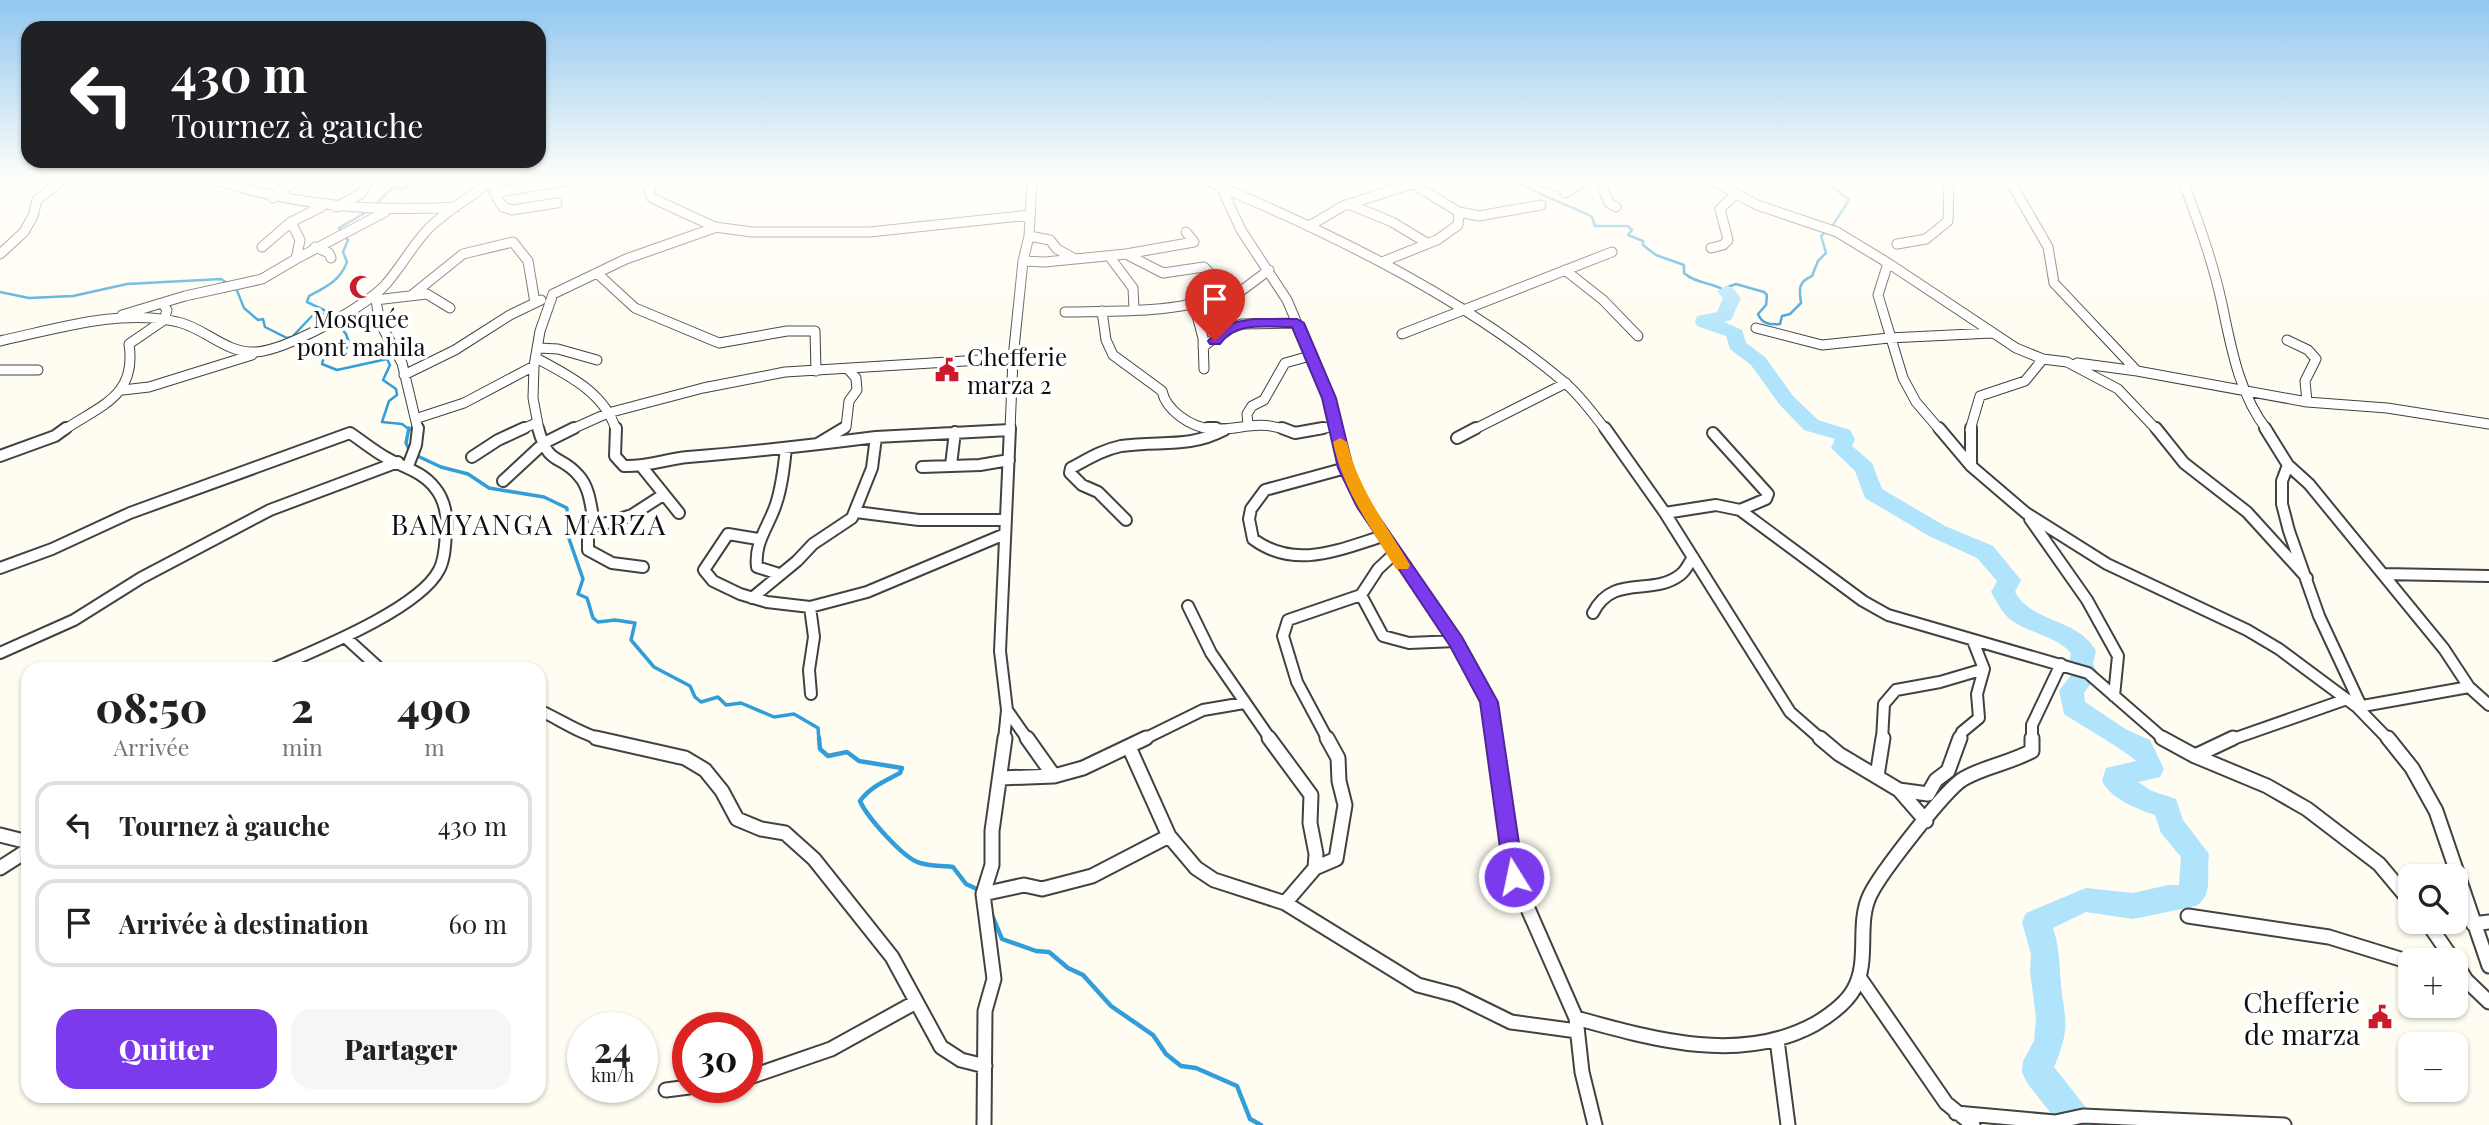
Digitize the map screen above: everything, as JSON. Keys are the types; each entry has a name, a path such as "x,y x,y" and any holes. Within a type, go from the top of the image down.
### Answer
{"street":[{"path":"0,254 22,234"},
{"path":"262,247 278,234"},
{"path":"296,260 299,234"},
{"path":"0,341 105,321 162,303 248,283 344,234"},
{"path":"375,298 425,234"},
{"path":"404,374 455,350 510,315 553,294 653,248 697,234"},
{"path":"1023,261 1109,256 1194,242 1187,234"},
{"path":"1243,234 1269,270 1297,323 1329,398 1346,468 1363,505 1456,642 1489,702 1514,877 1576,1025 1582,1072 1595,1125"},
{"path":"1327,234 1463,310 1566,383 1616,441 1665,513 1790,712 1839,754 1899,790 1926,821"},
{"path":"1411,234 1427,243"},
{"path":"1382,262 1449,234"},
{"path":"1711,248 1723,246 1728,240 1726,234"},
{"path":"1839,234 2016,348 2043,359 2137,371 2307,402 2387,408 2489,423"},
{"path":"1897,244 1926,239 1933,234"},
{"path":"2040,234 2048,247 2054,283 2137,371"},
{"path":"2202,234 2222,304 2228,341 2259,420 2276,442 2288,465 2309,484 2444,649 2472,690 2489,705"},
{"path":"984,1125 985,1011 994,979 983,894 992,866 992,831 1001,778 1007,710 1000,651 1013,358 1023,261 1029,236 1050,240 1057,249 1075,259"},
{"path":"300,242 329,253 331,258"},
{"path":"412,295 463,254 513,242 523,249 530,264 535,303"},
{"path":"1402,334 1612,252"},
{"path":"1126,254 1163,273 1195,266 1209,269 1227,293 1195,306"},
{"path":"1109,256 1133,288 1134,310"},
{"path":"1888,263 1878,295 1903,378 1916,402 1971,466 2026,513 2107,564 2247,630 2279,649 2355,705 2392,741 2426,791 2436,811 2489,966"},
{"path":"1065,312 1225,303 1269,270"},
{"path":"1564,270 1603,300 1638,336"},
{"path":"598,274 635,308 719,343 787,331 815,331 816,372"},
{"path":"0,457 55,436 123,390 149,387 274,348 375,298 427,294 450,308"},
{"path":"553,294 540,331 531,387 536,423 548,454 579,475 594,523 588,533 587,550 612,563 643,567"},
{"path":"375,298 382,331 401,360 418,418 408,459"},
{"path":"123,390 132,365 129,344 164,320 167,310 162,303"},
{"path":"1195,306 1203,338 1204,369"},
{"path":"1102,311 1106,340 1113,355 1162,391 1166,404 1186,420 1210,429 1248,424 1273,425 1295,433 1336,426"},
{"path":"105,321 179,322 206,333 231,348 258,352"},
{"path":"1203,347 1215,341 1222,332 1235,326 1297,323"},
{"path":"1756,328 1822,345 1889,338 1993,333"},
{"path":"2287,340 2308,349 2316,359 2305,381 2307,402"},
{"path":"418,418 464,403 536,357 558,349 597,360"},
{"path":"1248,424 1247,414 1252,405 1264,400 1285,363 1310,356"},
{"path":"536,357 583,386 599,400 617,431 615,456 624,466 642,467 684,457 876,437 1010,430"},
{"path":"503,481 544,443 608,413 735,380 785,372 1013,358"},
{"path":"1971,466 1969,429 1980,396 2025,381 2043,359"},
{"path":"2067,362 2118,389 2146,416 2184,463 2247,512 2307,578"},
{"path":"816,445 846,427 849,401 857,390 856,378 848,369"},
{"path":"0,370 38,370"},
{"path":"1457,438 1566,383"},
{"path":"472,457 498,440 536,423"},
{"path":"1126,520 1098,492 1082,485 1070,473 1071,468 1101,451 1123,446 1202,441 1230,428"},
{"path":"951,465 955,432"},
{"path":"1713,433 1768,494 1766,499 1740,510"},
{"path":"0,568 52,549 130,513 249,472 341,434 356,435 388,459 408,459 435,488 445,506 447,527 444,556 439,571 425,587 402,604 345,638 289,662"},
{"path":"752,597 797,561 813,544 847,523 856,512 872,468 876,437"},
{"path":"779,574 757,567 754,557 758,539 775,506 782,482 786,448"},
{"path":"0,653 63,625 141,578 270,510 408,459"},
{"path":"922,467 980,465 1009,460"},
{"path":"2288,465 2282,481 2282,504 2289,531 2355,705"},
{"path":"642,467 679,513"},
{"path":"1346,468 1265,490 1251,509 1249,519 1253,539 1271,551 1302,555 1333,551 1384,536"},
{"path":"591,528 632,515 663,495"},
{"path":"1665,513 1716,505 1740,510 1863,601 1888,615 2085,672 2157,735 2195,756 2267,786 2307,809 2379,864 2398,887"},
{"path":"856,512 919,520 1006,520"},
{"path":"2026,513 2087,600 2118,656 2114,696"},
{"path":"758,539 728,534 715,561 704,570 713,581 752,597 767,602 810,607 867,592 1005,534"},
{"path":"1285,902 1315,868 1336,859 1345,805 1339,781 1338,758 1297,682 1283,636 1288,620 1361,595 1378,569 1394,554"},
{"path":"1593,613 1596,603 1605,594 1671,580 1682,574 1693,557"},
{"path":"2383,574 2444,576 2461,572 2489,576"},
{"path":"1361,595 1383,636 1409,643 1456,642"},
{"path":"1188,606 1211,653 1311,794 1310,823 1316,854 1315,868"},
{"path":"810,607 814,637 809,670 811,694"},
{"path":"345,638 372,662"},
{"path":"1899,790 1928,793 1936,780 1948,771 1962,732 1979,719 1977,694 1984,669 1973,641"},
{"path":"1129,747 1169,836 1196,868 1214,880 1285,902 1408,981 1456,995 1511,1022 1576,1025 1678,1045 1749,1046 1777,1040 1812,1026 1847,999 1859,977 1868,898 1881,877 1926,821 1942,796 1964,779 2009,763 2032,751 2032,725 2061,664"},
{"path":"1877,776 1882,751 1884,704 1896,690 1940,682 1984,669"},
{"path":"2195,756 2239,735 2355,705 2472,690 2489,692"},
{"path":"1001,778 1054,776 1083,768 1203,710 1244,703"},
{"path":"1007,710 1054,776"},
{"path":"546,713 584,735 685,758 705,770 737,819 761,829 785,834 814,859 892,957 941,1046 961,1060 985,1066"},
{"path":"0,835 21,840"},
{"path":"983,894 1024,884 1042,889 1092,876 1169,836"},
{"path":"0,868 21,854"},
{"path":"2189,916 2329,937 2398,958"},
{"path":"2473,924 2489,922"},
{"path":"1859,977 1946,1103 1973,1125"},
{"path":"2468,984 2489,1002"},
{"path":"763,1073 831,1049 916,1002"},
{"path":"1777,1040 1788,1125"},
{"path":"666,1090 672,1089"},
{"path":"1956,1113 2055,1122 2083,1116 2284,1125"}],"waterway":[{"path":"328,312 307,302 309,296 327,286 344,269 347,262 343,252 348,240 343,234"},
{"path":"1629,234 1643,241 1643,245 1656,255 1684,265 1684,273 1694,279 1726,291 1725,288 1736,284 1764,292 1767,295 1766,305 1758,314 1764,322 1770,324 1780,324 1782,316 1790,314 1801,303 1802,283 1812,276 1818,261 1826,253 1821,236 1824,234"},
{"path":"0,292 29,298 73,296 127,284 221,279 236,288 244,308 258,320 263,319 265,327 287,338 292,337 312,316 329,313 346,334 349,343 345,351 324,357 322,364 337,370 387,359 390,365 383,380 396,389 397,395 389,401 382,422 402,424 409,429"},
{"path":"1726,291 1732,298 1724,316 1704,322 1726,328 1735,334 1737,345 1758,361 1786,400 1811,425 1843,435 1845,439 1841,448 1865,468 1873,493 1937,531 1985,552 2009,580 2003,592 2010,605 2019,614 2075,641 2084,651 2081,664 2086,674 2071,691 2073,707 2118,737 2141,747 2151,769 2115,776 2115,781 2144,800 2167,807 2171,825 2195,854 2192,873 2194,892 2186,897 2168,897 2133,906 2086,900 2036,922 2046,954 2045,971 2052,1018 2049,1041 2038,1061 2038,1072 2080,1125"},
{"path":"409,429 406,443 411,453 441,467 468,474 489,488 544,497 567,508 567,533 583,579 578,594 587,598 593,618 598,622 615,620 635,623 631,640 654,667 690,686 695,697 701,702 718,697 726,705 741,703 774,717 794,714 818,728 819,740"},
{"path":"819,738 820,749 828,756 847,752 859,761 902,768 900,773 864,796 860,801 864,808 878,827 913,860 928,865 953,867 966,884 979,890"},
{"path":"992,915 1002,939 1036,951 1049,952 1068,968 1083,975 1111,1006 1153,1035 1166,1054 1181,1066 1196,1068 1237,1086 1250,1119 1261,1125"}],"slow traffic":[{"path":"1340,442 1346,468 1363,505 1402,565"}],"place":[{"name":"Mosquée pont mahila","path":"361,287"},
{"name":"Chefferie marza 2","path":"947,370"},
{"name":"Chefferie de marza","path":"2380,1017"}],"district":[{"name":"BAMYANGA MARZA","path":"529,523"}],"route":[{"path":"1215,341 1222,332 1235,326 1297,323 1329,398 1346,468 1363,505 1456,642 1489,702 1504,825 1514,877"}]}
